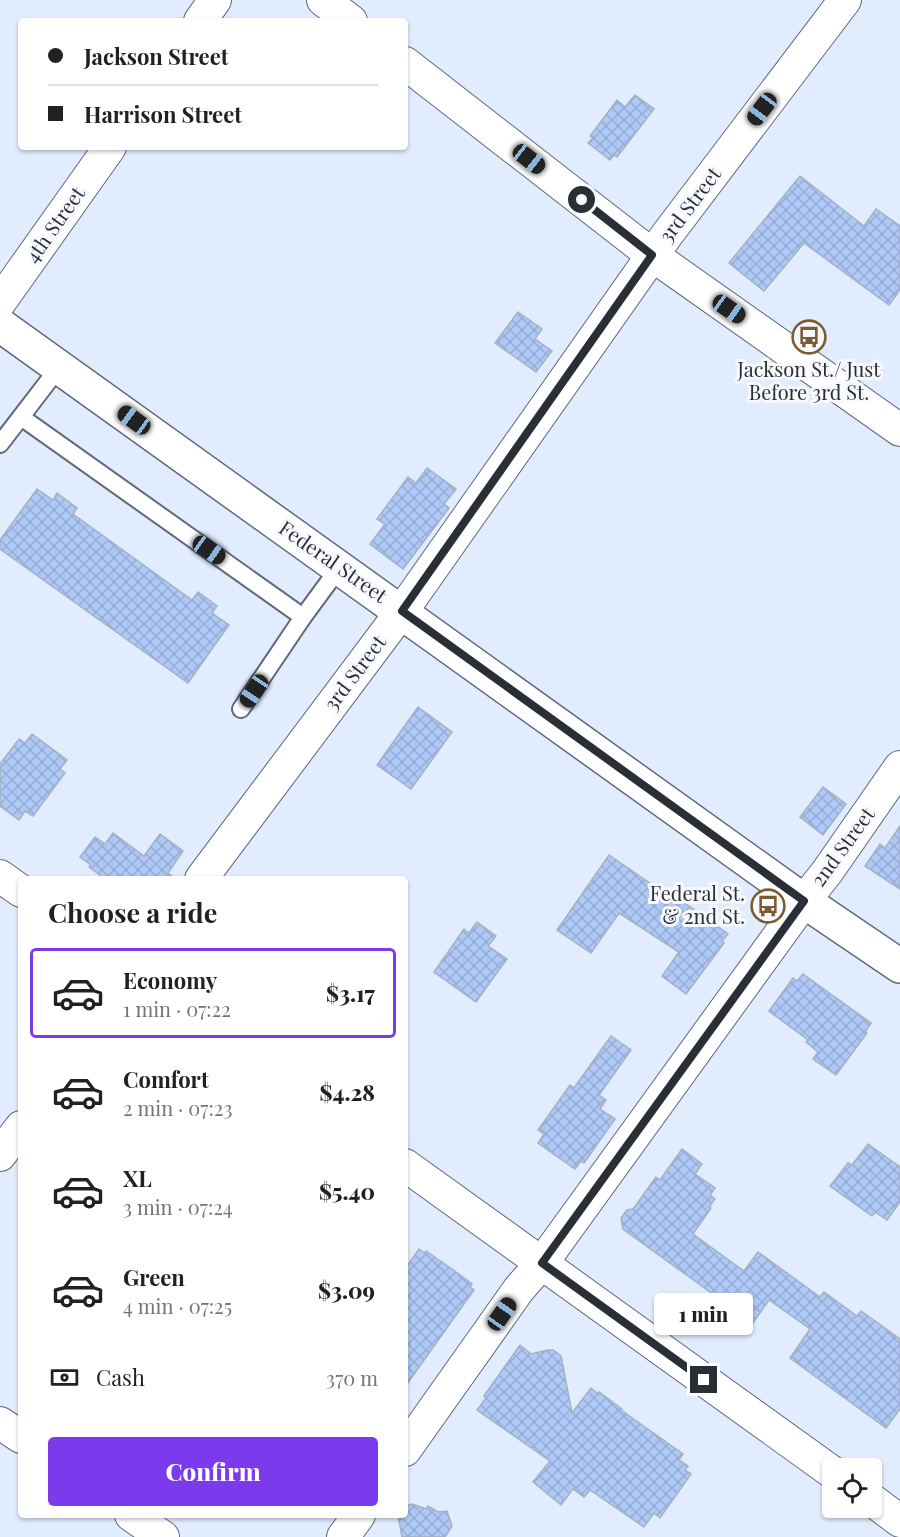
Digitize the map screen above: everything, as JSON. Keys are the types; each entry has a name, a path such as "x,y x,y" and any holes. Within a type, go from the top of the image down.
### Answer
{"street":[{"path":"202,18 215,0"},
{"path":"323,0 347,18"},
{"name":"3rd Street","path":"203,876 402,611 652,255 845,0"},
{"path":"408,65 652,255 900,430"},
{"name":"4th Street","path":"0,302 108,150"},
{"name":"Federal Street","path":"0,325 804,901 900,966"},
{"name":"2nd Street","path":"408,1446 519,1289 542,1263 827,872 900,767"},
{"path":"0,876 18,889"},
{"path":"0,1155 18,1131"},
{"path":"408,1167 822,1465"},
{"path":"0,1423 18,1435"},
{"path":"882,1508 900,1521"},
{"path":"135,1518 163,1537"},
{"path":"343,1537 357,1518"}],"lane":[{"path":"0,444 60,366"},
{"path":"21,417 303,617"},
{"path":"241,709 339,568"}],"building":[{"path":"635,95 654,109 617,157 614,155 610,160 588,143 593,138 590,136 617,100 625,107"},
{"path":"800,176 864,226 876,209 900,226 900,290 889,305 804,243 764,291 729,263"},
{"path":"518,312 542,329 535,339 552,351 536,372 495,343"},
{"path":"427,468 456,489 444,504 449,508 403,569 370,544 385,524 377,519 408,477 416,483"},
{"path":"37,489 53,500 57,493 77,508 73,514 192,600 198,592 217,606 212,613 229,625 188,683 0,549 0,540"},
{"path":"418,707 452,732 411,789 377,765"},
{"path":"32,734 67,760 60,769 65,773 33,816 25,811 19,820 0,806 0,764 19,739 25,743"},
{"path":"823,787 846,804 823,835 800,817"},
{"path":"900,826 900,889 865,866 880,844 885,848"},
{"path":"113,833 144,856 160,834 183,851 168,873 172,876 101,876 80,857 95,837 105,844"},
{"path":"609,855 663,892 665,889 728,934 722,941 724,943 686,994 662,976 679,952 619,913 591,953 557,930"},
{"path":"477,922 496,936 488,946 507,959 476,1002 434,972 464,929 469,933"},
{"path":"803,974 871,1023 865,1032 867,1033 836,1075 813,1059 818,1052 806,1042 808,1040 769,1011 793,978 797,981"},
{"path":"611,1036 631,1050 599,1095 606,1100 600,1109 615,1119 584,1163 581,1161 575,1169 538,1143 544,1134 538,1130 570,1085 574,1088"},
{"path":"868,1144 900,1167 900,1202 887,1220 875,1212 872,1216 830,1186 848,1163 852,1165"},
{"path":"682,1149 702,1164 695,1174 715,1188 710,1195 715,1199 709,1207 711,1208 693,1234 744,1271 758,1252 820,1297 824,1292 857,1316 861,1311 900,1339 900,1409 886,1428 790,1358 810,1329 769,1300 746,1333 725,1318 732,1308 623,1229 621,1218 627,1210 633,1209 656,1177 660,1180"},
{"path":"419,1249 425,1253 426,1251 472,1284 470,1287 474,1290 408,1383 408,1265"},
{"path":"520,1345 531,1354 553,1350 561,1356 572,1413 591,1388 683,1454 679,1460 688,1466 685,1470 691,1474 660,1518 654,1513 644,1527 590,1490 584,1497 573,1489 561,1505 533,1482 550,1461 477,1410 486,1398 484,1396"},
{"path":"412,1504 426,1509 428,1506 438,1512 447,1511 452,1526 445,1537 402,1537 399,1518 408,1518 408,1505"}],"place":[{"name":"Jackson St./ Just Before 3rd St.","path":"809,337"},
{"name":"Federal St. & 2nd St.","path":"768,906"}],"route":[{"path":"582,200 652,255 402,611 804,901 542,1263 704,1380"}]}
